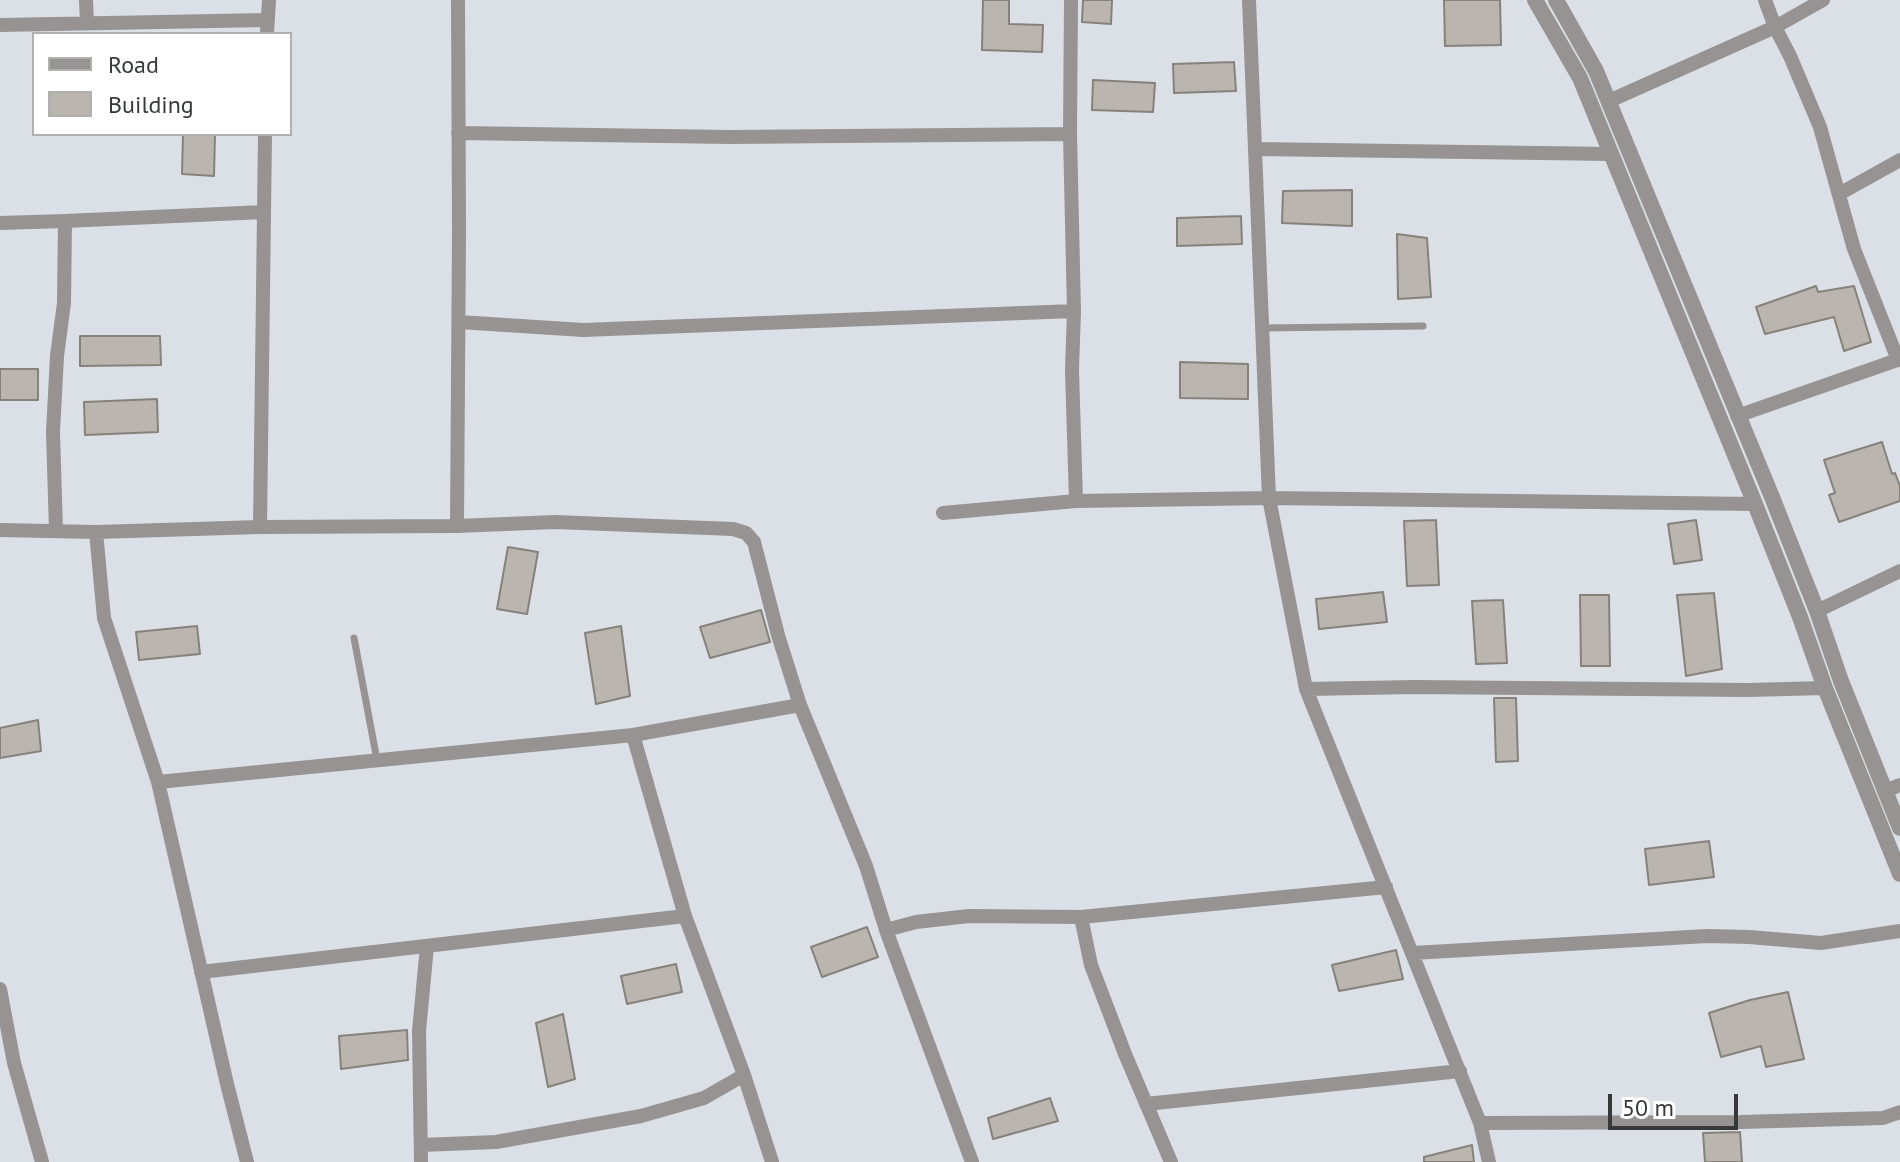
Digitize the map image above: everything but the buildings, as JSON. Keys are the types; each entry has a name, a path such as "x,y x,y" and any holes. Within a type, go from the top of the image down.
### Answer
{"street":[{"path":"86,0 87,22"},
{"path":"0,25 87,22 267,27 269,0"},
{"path":"457,526 458,0"},
{"path":"1071,0 1072,370 1076,501"},
{"path":"1249,0 1269,498 1306,689 1460,1071 1480,1123 1489,1162"},
{"path":"1535,0 1580,78 1755,504 1900,874"},
{"path":"1556,0 1596,71 1609,101 1817,611 1841,681 1892,788 1900,828"},
{"path":"1737,416 1899,359 1854,249 1820,127 1765,0"},
{"path":"1609,101 1775,27 1823,0"},
{"path":"458,133 730,137 1070,134"},
{"path":"260,527 265,136"},
{"path":"1255,149 1611,154"},
{"path":"1839,194 1900,160"},
{"path":"0,223 264,212"},
{"path":"56,531 53,432 57,356 64,303 65,221"},
{"path":"459,322 583,330 1074,311"},
{"path":"943,513 1076,501 1269,498 1755,504"},
{"path":"0,530 96,532 555,522 733,529 746,533 754,542 800,705 866,866 886,930 972,1162"},
{"path":"96,532 104,618 158,782 247,1162"},
{"path":"1817,611 1900,571"},
{"path":"1306,689 1825,688"},
{"path":"158,782 633,735 800,705"},
{"path":"633,735 685,916 744,1075 772,1162"},
{"path":"886,930 916,922 969,916 1081,917 1386,887"},
{"path":"201,972 685,916"},
{"path":"1081,917 1091,965 1171,1162"},
{"path":"1413,953 1707,936 1821,943 1900,931"},
{"path":"421,1162 419,1031 427,946"},
{"path":"0,989 7,1064 42,1162"},
{"path":"1146,1104 1460,1071"},
{"path":"421,1145 496,1142 641,1116 704,1098 744,1075"},
{"path":"1480,1123 1741,1122 1883,1118 1900,1112"}],"lane":[{"path":"1263,328 1423,326"},
{"path":"354,638 377,760"}]}
